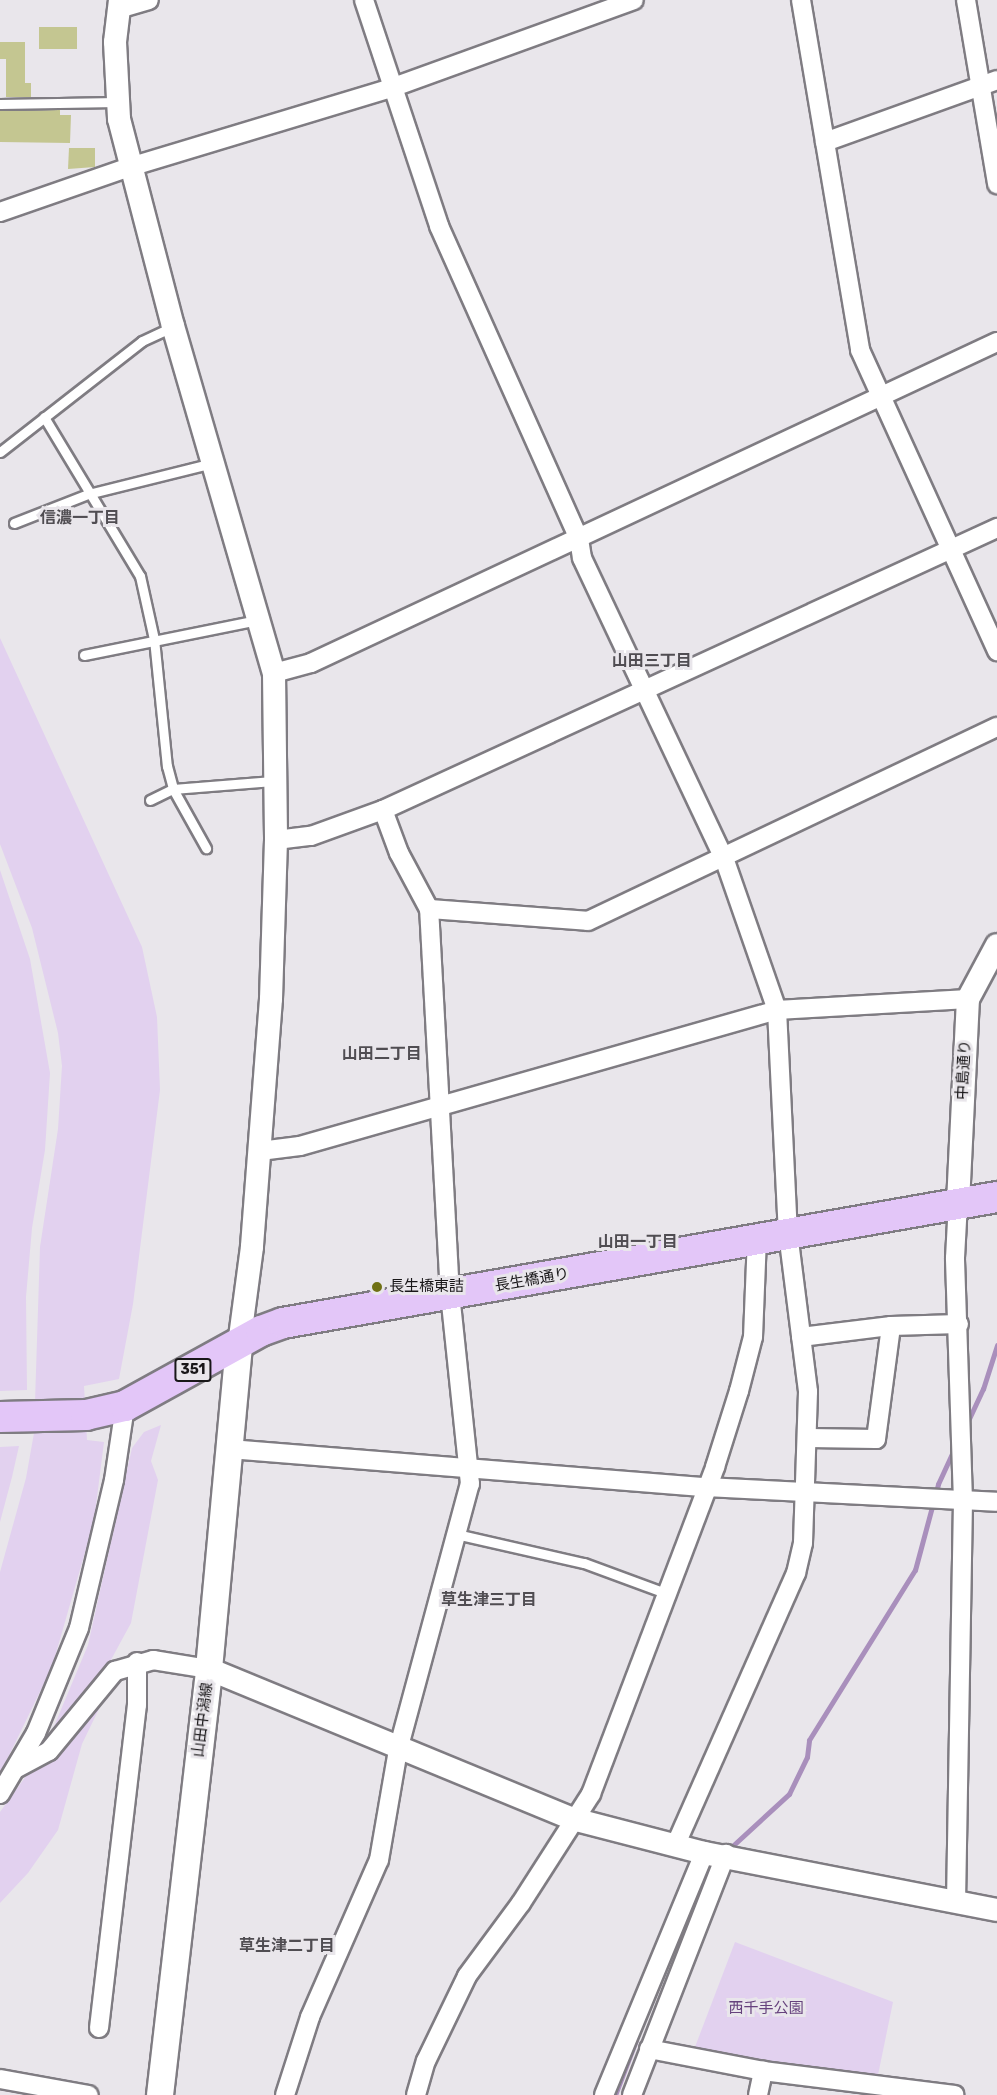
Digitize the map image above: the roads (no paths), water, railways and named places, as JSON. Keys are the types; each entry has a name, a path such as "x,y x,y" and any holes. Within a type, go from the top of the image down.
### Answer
{"highway":[{"name":"長生橋通り","path":"0,1417 86,1415 125,1406 261,1331 283,1323 997,1197"}],"main road":[{"name":"山田中潟線","path":"160,2095 209,1669 239,1345"}],"street":[{"path":"149,0 119,4 115,42 117,102 173,326 274,673 273,781 276,840 271,999 260,1151 239,1345"},
{"path":"364,0 439,226 579,540 582,558 724,858 777,1010 788,1233 801,1337 808,1438 807,1494 796,1573 675,1846"},
{"path":"0,212 133,166 394,87 634,0"},
{"path":"801,0 854,327 860,350 883,396 997,651"},
{"path":"966,0 989,83 997,184"},
{"path":"825,142 989,83"},
{"path":"274,673 311,663 579,540 997,342"},
{"path":"276,840 311,836 383,810 645,692 997,528"},
{"path":"429,909 588,921 997,727"},
{"path":"285,2095 310,2017 379,1860 398,1750 456,1534 471,1467 450,1295 429,909 399,853 383,810"},
{"name":"中島通り","path":"958,1203 968,999 997,945"},
{"path":"260,1151 300,1146 777,1010 968,999"},
{"path":"956,1902 963,1501 959,1324 955,1258 958,1203"},
{"path":"416,2095 426,2061 467,1976 526,1895 591,1794 736,1402 753,1337 757,1239"},
{"path":"801,1337 891,1326 959,1324"},
{"path":"808,1438 876,1439 891,1326"},
{"path":"0,1794 17,1768 53,1697 79,1628 114,1480 125,1406"},
{"path":"229,1449 705,1487 997,1502"},
{"path":"17,1768 49,1750 115,1671 137,1662 171,1660 209,1669 398,1750 573,1819 675,1846 997,1910"},
{"path":"99,2028 136,1705 137,1662"},
{"path":"632,2095 715,1853"},
{"path":"604,2095 715,1853"},
{"path":"649,2049 763,2071 955,2095"},
{"path":"758,2095 763,2071"},
{"path":"0,2079 62,2087 88,2095"}],"lane":[{"path":"0,104 117,102"},
{"path":"0,452 142,340 173,326"},
{"path":"44,417 88,494 99,503 140,576 154,639 173,789 206,848"},
{"path":"14,523 88,494 214,462"},
{"path":"84,655 154,639 257,620"},
{"path":"150,800 173,789 273,781"},
{"path":"456,1534 584,1563 665,1593"}],"waterway":[{"path":"967,1423 983,1389 997,1345"},
{"path":"728,1850 789,1794 807,1757 809,1740 915,1570 938,1484 955,1447"},
{"path":"692,1904 715,1863"},
{"path":"615,2095 636,2040"}],"place":[{"name":"長生橋東詰","path":"377,1287"}],"district":[{"name":"信濃一丁目","path":"80,518"},
{"name":"山田三丁目","path":"652,661"},
{"name":"山田二丁目","path":"382,1054"},
{"name":"山田一丁目","path":"638,1242"},
{"name":"草生津三丁目","path":"489,1600"},
{"name":"草生津二丁目","path":"287,1946"}],"park label":[{"name":"西千手公園","path":"766,2009"}]}
